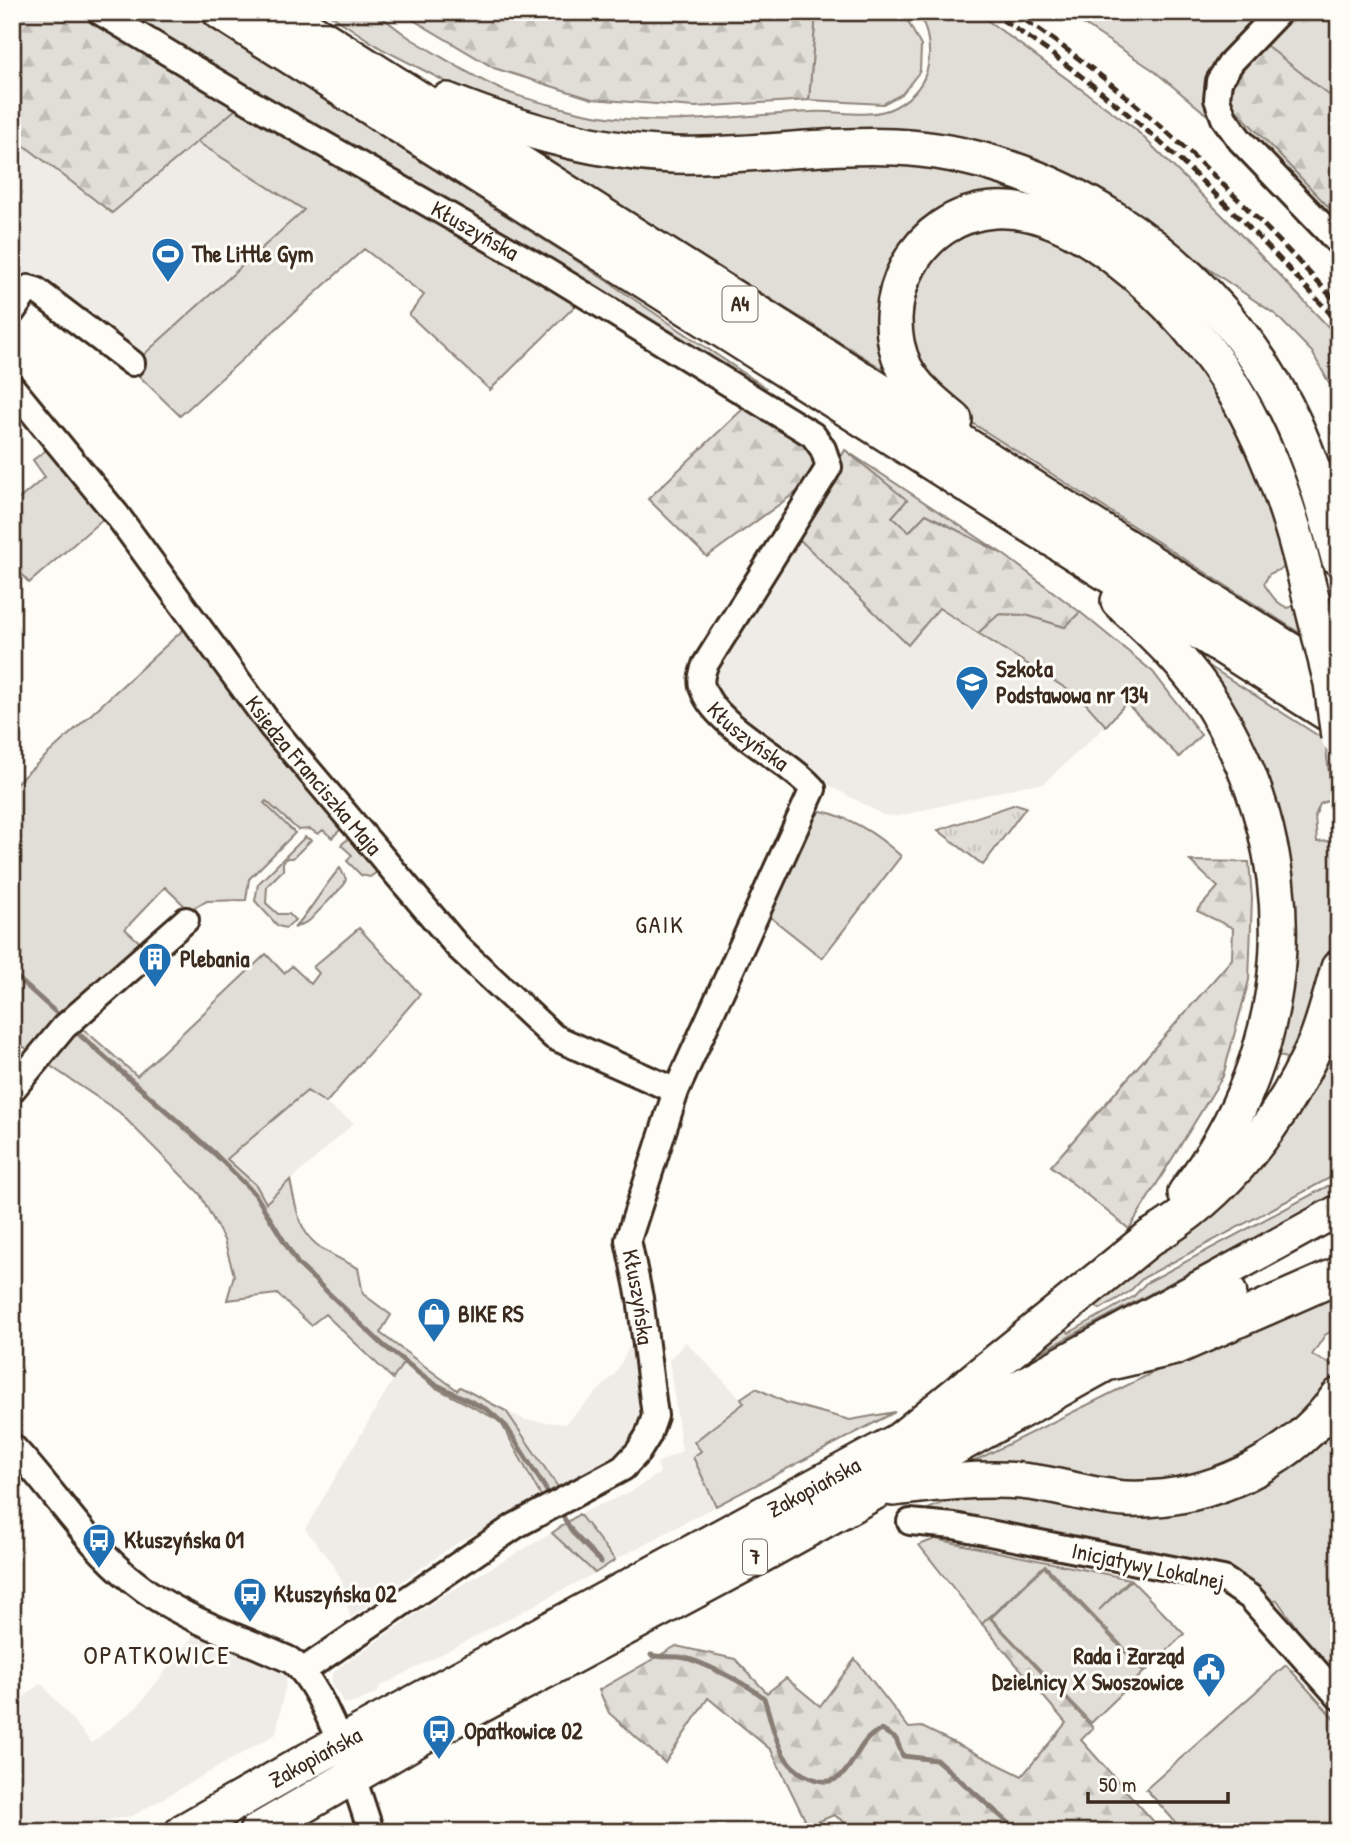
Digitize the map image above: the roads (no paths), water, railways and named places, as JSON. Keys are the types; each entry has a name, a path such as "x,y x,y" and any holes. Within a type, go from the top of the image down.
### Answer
{"highway":[{"name":"A4","path":"221,12 1339,720"},
{"name":"A4","path":"281,12 1339,682"},
{"path":"356,60 501,121 596,146 673,155 898,148 971,159 1008,169 1080,200 1151,244 1212,302 1256,357 1297,431 1321,490 1339,558"},
{"path":"1048,499 927,398 905,369 893,334 896,293 912,258 938,232 977,213 1017,211 1074,229 1125,265 1188,324 1208,348 1251,419 1288,509 1332,682 1339,737"},
{"path":"1049,538 1149,629 1185,667 1213,706 1231,738 1262,812 1276,883 1280,953 1268,1027 1248,1084 1210,1162 1151,1237"},
{"path":"899,1441 1151,1237 1180,1221 1235,1169 1262,1134 1316,1041 1339,968"},
{"path":"1107,1363 1175,1347 1339,1275"},
{"name":"Zakopiańska","path":"257,1832 424,1735 879,1490 1107,1363"},
{"path":"879,1490 998,1480 1124,1499 1194,1492 1227,1483 1267,1463 1316,1424 1339,1396"},
{"name":"Zakopiańska","path":"183,1832 899,1441"}],"main road":[{"name":"Zakopiańska","path":"899,1441 936,1428 996,1398 1339,1210"},
{"name":"Zakopiańska","path":"1107,1363 1339,1233"}],"street":[{"name":"Kłuszyńska","path":"100,12 250,102 577,290 813,435 823,449 828,467 821,483 705,665 701,683 708,702 725,719 798,772 813,789 676,1091 628,1240 640,1298 655,1416 638,1452 623,1468 503,1534 304,1670"},
{"path":"1279,12 1232,61 1219,81 1217,99 1224,118 1240,140 1339,243"},
{"path":"12,312 29,288 36,290 132,363"},
{"name":"Księdza Franciszka Maja","path":"12,387 117,515 271,726 458,947 554,1037 578,1050 676,1091"},
{"path":"12,1090 64,1027 186,919"},
{"path":"12,1447 105,1555 133,1582 166,1604 290,1660 304,1670 340,1744 371,1832"},
{"name":"Inicjatywy Lokalnej","path":"910,1522 954,1526 1223,1579 1250,1597 1339,1697"}],"waterway":[{"path":"12,973 62,1018"},
{"path":"73,1029 215,1154 255,1194 298,1264 383,1345 433,1383 488,1410 506,1426 552,1499"},
{"path":"559,1510 573,1533 601,1562"},
{"path":"651,1655 679,1657 698,1662 736,1680 764,1698 780,1748 786,1758 804,1775 824,1781 837,1778 848,1768 869,1737 882,1730 896,1739 903,1756 937,1760 1019,1832"}],"railway":[{"path":"990,12 1086,80 1175,156 1259,237 1339,323"},
{"path":"1013,12 1102,77 1185,148 1264,225 1339,305"}],"place":[{"name":"The Little Gym","path":"168,284"},
{"name":"Szkoła Podstawowa nr 134","path":"972,712"},
{"name":"Plebania","path":"155,989"},
{"name":"BIKE RS","path":"434,1344"},
{"name":"Kłuszyńska 01","path":"99,1570"},
{"name":"Kłuszyńska 02","path":"250,1624"},
{"name":"Rada i Zarząd Dzielnicy X Swoszowice","path":"1209,1699"},
{"name":"Opatkowice 02","path":"439,1761"}],"district":[{"name":"GAIK","path":"660,925"},
{"name":"OPATKOWICE","path":"157,1655"}]}
